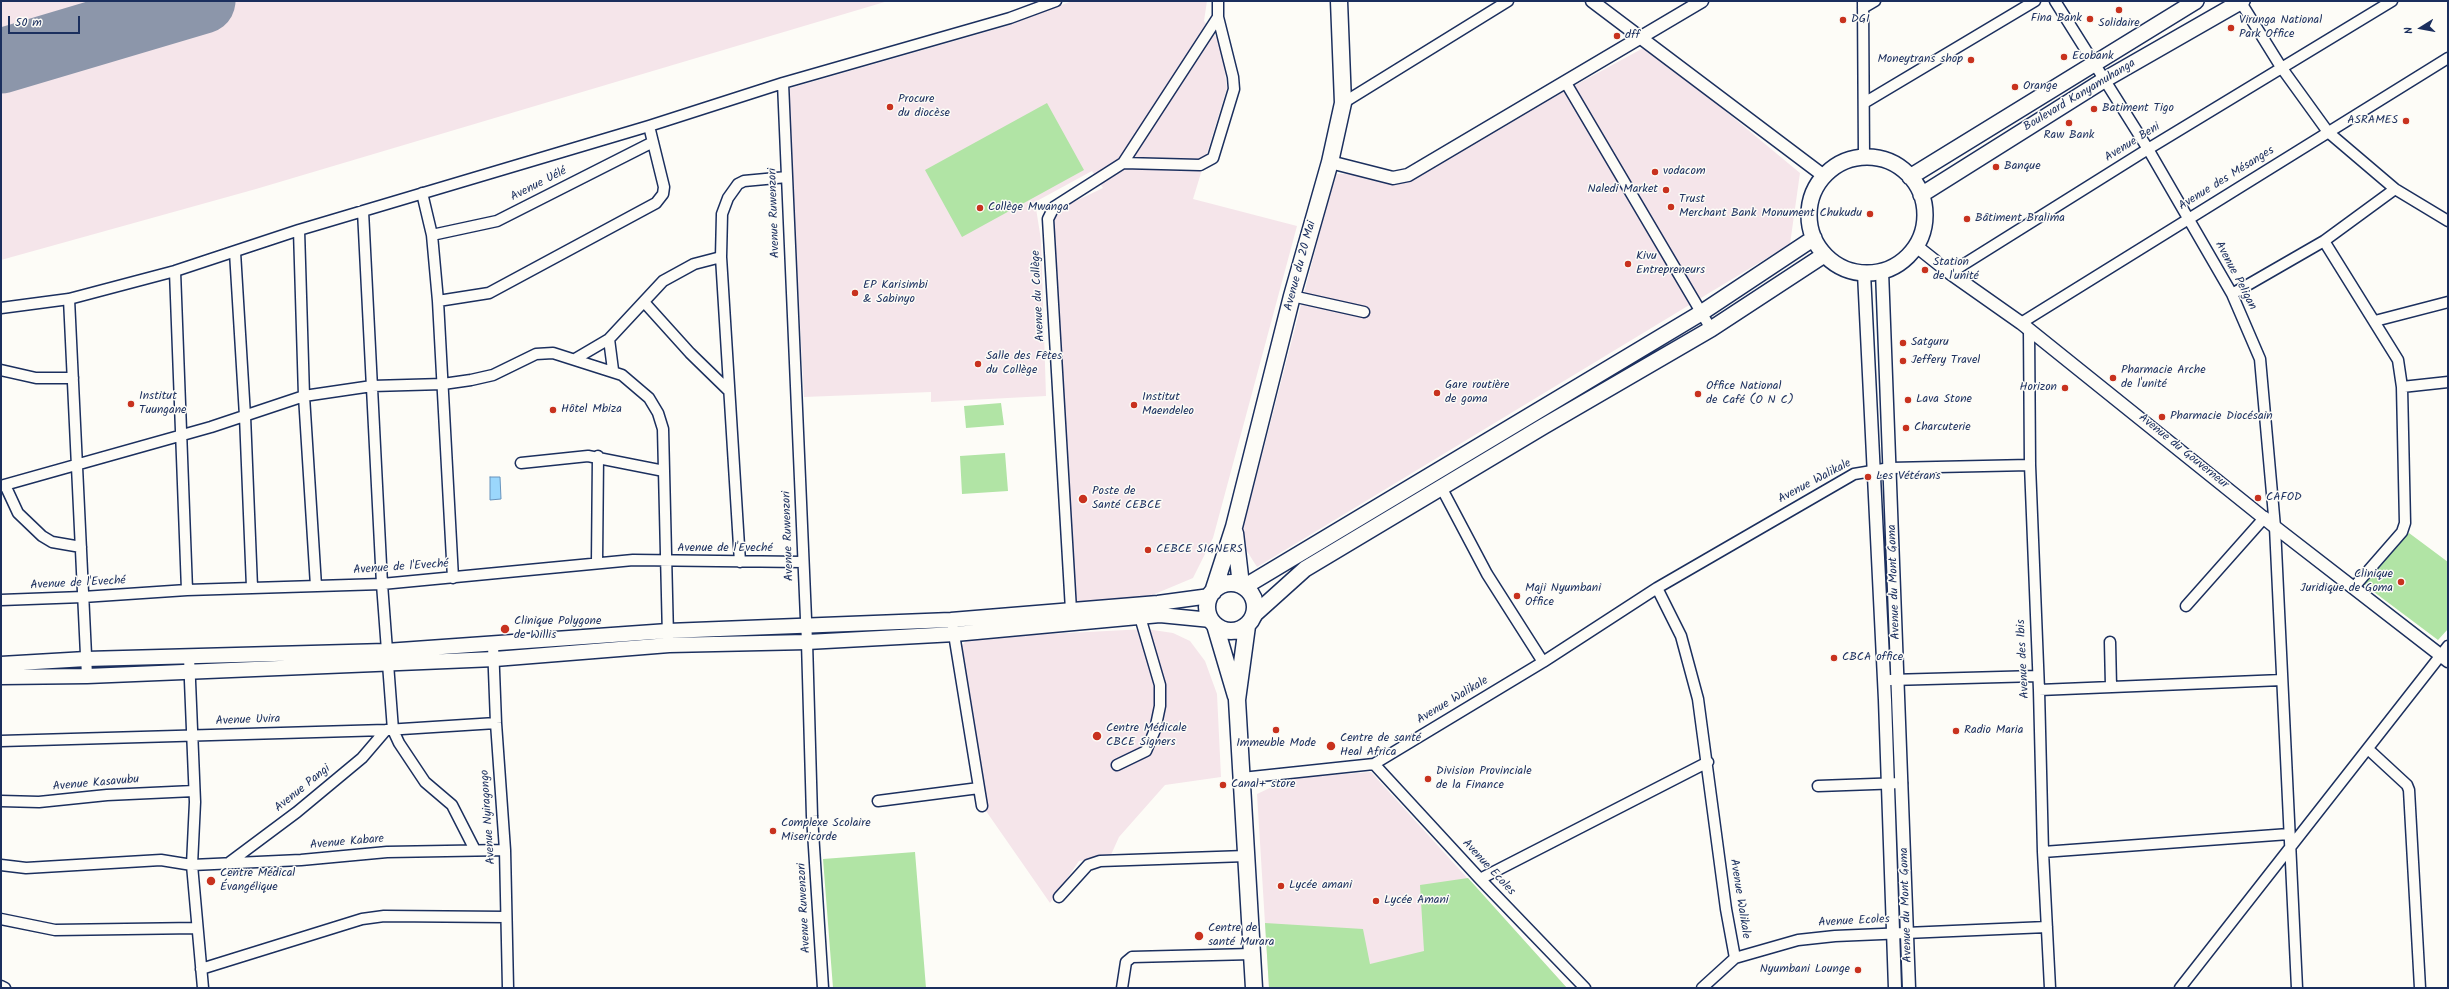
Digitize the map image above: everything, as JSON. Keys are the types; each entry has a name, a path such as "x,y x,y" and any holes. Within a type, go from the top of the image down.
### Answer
{"highway":[{"name":"Avenue du 20 Mai","path":"1212,594 1234,527 1292,296 1330,162 1343,103 1339,1"},
{"path":"1234,527 1243,586 1254,598 1237,700"},
{"path":"1243,586 1229,583 1212,594 1208,608 1237,700 1254,988"},
{"path":"1213,622 1228,631 1234,631 1251,620"}],"main road":[{"name":"Boulevard Kanyamuhanga","path":"1910,177 2196,1"},
{"name":"Boulevard Kanyamuhanga","path":"1921,195 2104,80 2241,1"},
{"path":"1864,157 1881,158 1892,163 1910,177 1921,195 1924,212 1923,230 1916,246 1907,257 1882,271 1864,273 1849,270 1836,264 1824,255 1814,238 1809,222 1810,206 1815,190 1824,176 1835,166 1849,160 1864,157"},
{"path":"1243,586 1701,313 1814,238"},
{"path":"1251,620 1306,569 1441,487 1711,329 1824,255"},
{"path":"1,664 86,659 189,657 495,659 668,638 807,642 919,628 952,620 1158,603 1212,594"},
{"path":"1,677 88,676 189,672 387,658 493,645 668,638 805,627 919,628 954,634 1160,615 1213,622"}],"street":[{"path":"1,308 69,299 175,271 300,230 649,126 783,83 1010,18 1056,1"},
{"path":"1123,163 1200,165 1213,158 1234,89 1218,17 1218,1"},
{"path":"1343,103 1508,1"},
{"path":"1592,1 1824,176"},
{"path":"1330,162 1393,178 1401,178 1566,83 1702,1"},
{"path":"1864,157 1863,4 1875,1"},
{"path":"1864,103 2035,1"},
{"name":"Avenue Peligan","path":"2055,1 2148,149 2232,294 2256,349 2262,367 2275,527 2289,834 2298,988"},
{"path":"2241,1 2281,68 2328,132 2395,188 2448,221"},
{"name":"Avenue Beni","path":"1950,273 2148,149 2392,1"},
{"path":"1123,163 1218,17"},
{"name":"Avenue des Mésanges","path":"2025,326 2188,218 2448,58"},
{"name":"Avenue Ruwenzori","path":"783,83 805,627 807,642 812,816 823,988"},
{"path":"1566,83 1711,329"},
{"path":"438,301 489,293 656,203 663,194 664,187 649,126"},
{"name":"Avenue Uélé","path":"432,235 496,221 653,142"},
{"name":"Avenue du Collège","path":"1071,610 1048,219 1054,207 1123,163"},
{"path":"740,562 721,257 722,214 733,189 744,181 787,177"},
{"path":"2232,294 2324,241 2395,188"},
{"path":"422,193 432,235 438,301 453,578"},
{"path":"363,211 390,730 427,784 452,805 475,850"},
{"path":"300,230 304,396 316,586"},
{"path":"2324,241 2398,360 2402,387 2404,528 2354,588"},
{"name":"Avenue du Gouverneur","path":"1916,246 1950,273 2025,326 2265,517 2275,527 2354,588 2446,654"},
{"path":"235,252 245,416 252,587"},
{"path":"575,359 609,339 663,281 694,264 721,257"},
{"path":"175,271 187,590"},
{"name":"Avenue du Mont Goma","path":"1882,271 1899,680 1909,988"},
{"path":"1864,273 1872,469 1884,680 1895,988"},
{"path":"1292,296 1364,312"},
{"path":"69,299 88,676"},
{"path":"644,302 686,349 729,391"},
{"path":"2375,321 2448,302"},
{"name":"Avenue des Ibis","path":"2025,326 2039,690 2043,852 2050,988"},
{"path":"609,339 613,370"},
{"path":"81,547 52,542 42,536 18,513 3,486 181,436 304,396 372,386 443,384 482,378 536,354 553,353 613,370 636,385 648,398 658,413 663,429 668,638"},
{"path":"1,370 36,378 72,378"},
{"path":"2402,387 2448,382"},
{"path":"521,463 583,456 598,456 664,471"},
{"path":"597,562 598,456"},
{"name":"Avenue Walikale","path":"1242,778 1374,764 1543,662 1657,588 1854,474 1872,469 1890,468 2030,465"},
{"path":"1441,487 1487,574 1543,662"},
{"path":"2186,606 2265,517"},
{"name":"Avenue de l'Eveché","path":"1,600 83,597 252,587 382,584 453,578 597,562 633,560 666,562 803,562"},
{"name":"Avenue Walikale","path":"1657,588 1681,636 1698,699 1708,762 1726,909 1735,958"},
{"path":"1117,765 1146,751 1155,730 1160,706 1160,685 1140,616"},
{"path":"952,620 982,806"},
{"path":"2110,642 2112,686"},
{"name":"Avenue Nyiragongo","path":"493,645 495,659 496,723 505,850 507,988"},
{"path":"2180,988 2368,749 2446,654"},
{"path":"189,657 194,791 192,865 202,988"},
{"path":"1884,680 2038,676"},
{"path":"2039,690 2282,680"},
{"name":"Avenue Uvira","path":"1,741 390,730 496,723"},
{"name":"Avenue Pangi","path":"230,862 297,812 362,758 390,730"},
{"path":"2368,749 2407,785 2409,790 2420,988"},
{"path":"1480,879 1708,762"},
{"name":"Avenue Ecoles","path":"1374,764 1480,879 1585,988"},
{"path":"1818,786 1902,783"},
{"path":"878,800 979,788"},
{"name":"Avenue Kasavubu","path":"1,801 39,802 106,795 194,791"},
{"path":"2043,852 2289,834"},
{"path":"1890,850 1905,849"},
{"name":"Avenue Kabare","path":"1,865 26,868 161,860 192,865 230,862 301,860 387,852 505,850"},
{"path":"1059,897 1088,865 1100,861 1246,856"},
{"path":"201,969 362,919 384,916 506,917"},
{"path":"1,919 54,930 197,928"},
{"name":"Avenue Ecoles","path":"1702,988 1735,958 1798,940 1835,936 1892,933 2047,927"},
{"path":"1122,988 1126,962 1132,957 1252,954"}],"shaded area":[{"path":"1,1 888,1 256,189 1,260"},
{"path":"1072,1 1207,1 1204,21 1221,43 1227,88 1193,199 1297,226 1213,538 1193,578 1150,596 1076,607 1054,216 1059,209 1103,188 1092,171 1035,202 1041,240 1046,396 931,402 931,392 804,397 787,89 1010,25"},
{"path":"1647,46 1800,173 1790,244 1257,567 1240,540 1335,174 1369,173 1400,181"},
{"name":"Centre Médicale CBCE Signers","path":"1146,629 1173,633 1190,641 1205,661 1217,694 1221,777 1165,785 1119,837 1110,857 1079,861 1050,903 986,811 961,647 968,638"},
{"name":"Lycée Amani","path":"1371,772 1567,988 1269,988 1257,794 1291,778"}],"green space":[{"path":"1047,103 1084,170 962,237 925,170"},
{"path":"1001,403 1004,425 966,428 964,406"},
{"path":"1005,453 1008,491 962,494 960,456"},
{"path":"2409,533 2448,562 2448,629 2438,640 2362,583"},
{"path":"915,852 926,988 833,988 823,859"},
{"path":"1468,878 1567,988 1269,988 1265,923 1363,929 1370,964 1424,951 1420,885"}],"water":[{"path":"490,477 500,477 501,499 490,500"}],"runway":[{"path":"1,61 203,1"}],"place":[{"name":"Solidaire","path":"2119,10"},
{"name":"Fina Bank","path":"2090,19"},
{"name":"DGI","path":"1843,20"},
{"name":"Virunga National Park Office","path":"2231,28"},
{"name":"dff","path":"1617,36"},
{"name":"Ecobank","path":"2064,57"},
{"name":"Moneytrans shop","path":"1971,60"},
{"name":"Orange","path":"2015,87"},
{"name":"Procure du diocèse","path":"890,107"},
{"name":"Batiment Tigo","path":"2094,109"},
{"name":"ASRAMES","path":"2406,121"},
{"name":"Raw Bank","path":"2069,123"},
{"name":"Banque","path":"1996,167"},
{"name":"vodacom","path":"1655,172"},
{"name":"Naledi Market","path":"1666,190"},
{"name":"Trust Merchant Bank","path":"1671,207"},
{"name":"Collège Mwanga","path":"980,208"},
{"name":"Monument Chukudu","path":"1870,214"},
{"name":"Bâtiment Bralima","path":"1967,219"},
{"name":"Kivu Entrepreneurs","path":"1628,264"},
{"name":"Station de l'unité","path":"1925,270"},
{"name":"EP Karisimbi & Sabinyo","path":"855,293"},
{"name":"Satguru","path":"1903,343"},
{"name":"Jeffery Travel","path":"1903,361"},
{"name":"Salle des Fêtes du Collège","path":"978,364"},
{"name":"Pharmacie Arche de l'unité","path":"2113,378"},
{"name":"Horizon","path":"2065,388"},
{"name":"Gare routière de goma","path":"1437,393"},
{"name":"Office National de Café (O N C)","path":"1698,394"},
{"name":"Lava Stone","path":"1908,400"},
{"name":"Institut Tuungane","path":"131,404"},
{"name":"Institut Maendeleo","path":"1134,405"},
{"name":"Hôtel Mbiza","path":"553,410"},
{"name":"Pharmacie Diocésain","path":"2162,417"},
{"name":"Charcuterie","path":"1906,428"},
{"name":"Les Vétérans","path":"1868,477"},
{"name":"CAFOD","path":"2258,498"},
{"name":"Poste de Santé CEBCE","path":"1083,499"},
{"name":"CEBCE SIGNERS","path":"1148,550"},
{"name":"Clinique Juridique de Goma","path":"2401,582"},
{"name":"Maji Nyumbani Office","path":"1517,596"},
{"name":"Clinique Polygone de Willis","path":"505,629"},
{"name":"CBCA office","path":"1834,658"},
{"name":"Immeuble Mode","path":"1276,730"},
{"name":"Radio Maria","path":"1956,731"},
{"name":"Centre Médicale CBCE Signers","path":"1097,736"},
{"name":"Centre de santé Heal Africa","path":"1331,746"},
{"name":"Division Provinciale de la Finance","path":"1428,779"},
{"name":"Canal+ store","path":"1223,785"},
{"name":"Complexe Scolaire Misericorde","path":"773,831"},
{"name":"Centre Médical Évangélique","path":"211,881"},
{"name":"Lycée amani","path":"1281,886"},
{"name":"Lycée Amani","path":"1376,901"},
{"name":"Centre de santé Murara","path":"1199,936"},
{"name":"Nyumbani Lounge","path":"1858,970"}]}
